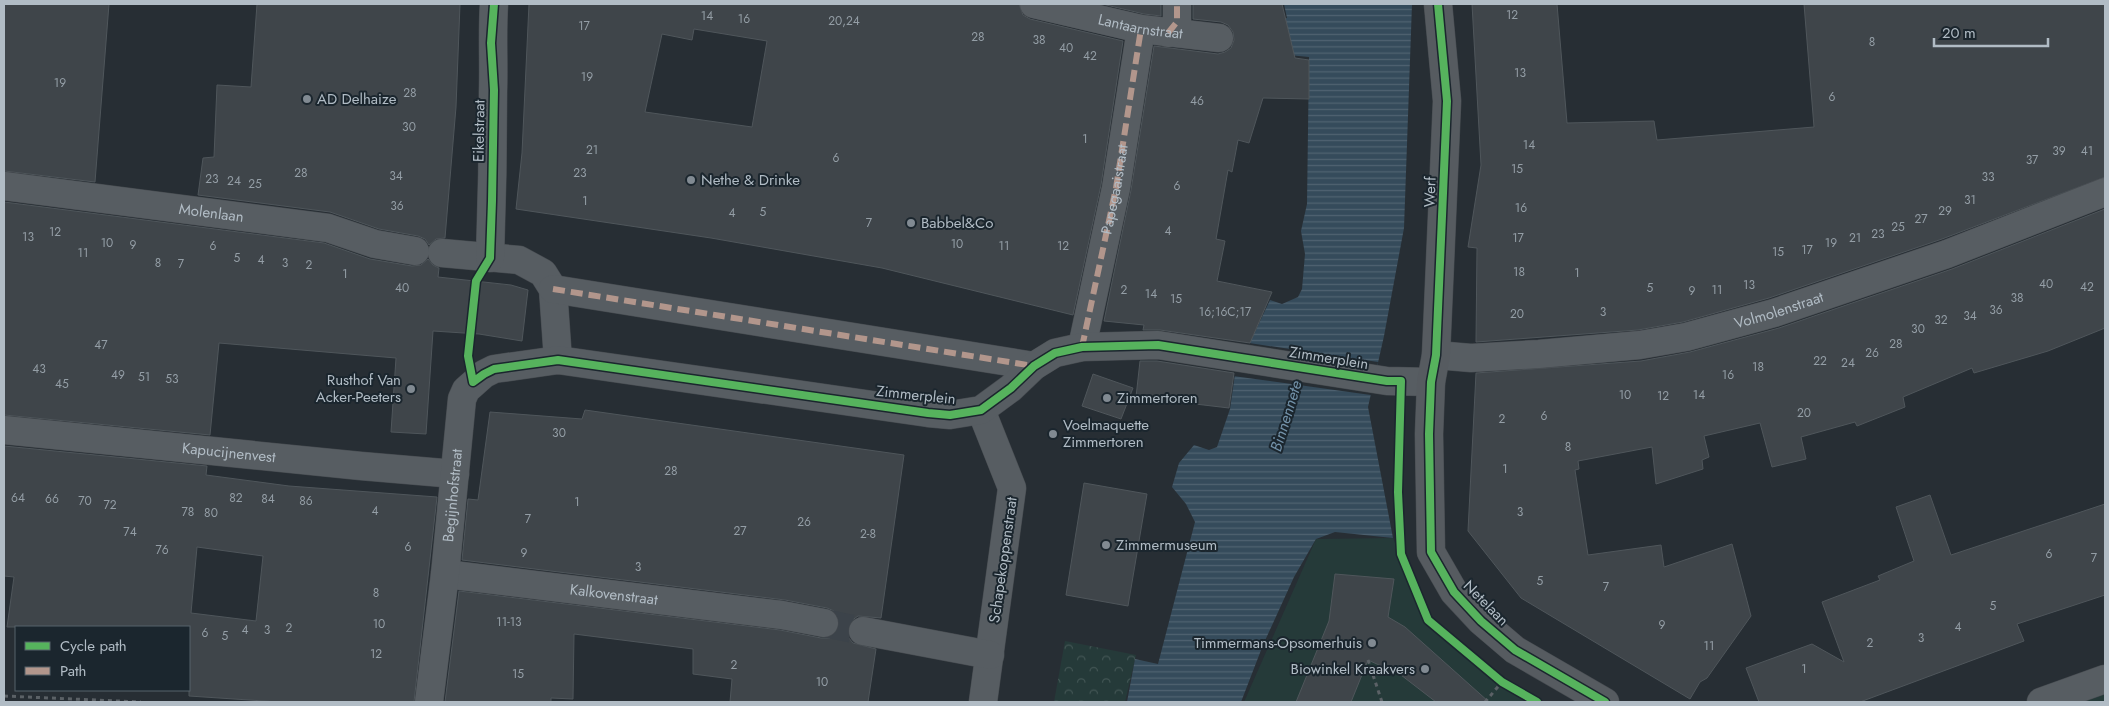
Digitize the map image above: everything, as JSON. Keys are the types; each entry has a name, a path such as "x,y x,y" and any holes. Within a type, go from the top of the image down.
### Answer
{"street":[{"name":"Eikelstraat","path":"490,258 494,4"},
{"name":"Lantaarnstraat","path":"1034,4 1141,29 1218,38"},
{"path":"1168,33 1177,22 1177,4"},
{"name":"Werf","path":"1432,382 1436,355 1447,101 1438,4"},
{"name":"Papegaaistraat","path":"1082,347 1116,188 1141,29"},
{"name":"Molenlaan","path":"4,186 328,228 375,244 415,251"},
{"name":"Volmolenstraat","path":"1436,355 1470,358 1539,354 1640,345 1686,337 1774,313 1948,254 2105,192"},
{"path":"442,253 519,260 543,273 553,289 558,360"},
{"path":"553,289 1034,366"},
{"name":"Zimmerplein","path":"558,360 928,413 950,414 981,410 1011,388 1034,366 1055,353 1082,347 1158,346 1375,379 1432,382"},
{"name":"Begijnhofstraat","path":"428,702 445,574 462,399 466,390 473,382 494,369 558,360"},
{"name":"Netelaan","path":"1432,382 1429,494 1431,552 1454,592 1481,621 1516,650 1605,702"},
{"name":"Schapekoppenstraat","path":"981,410 1012,488 983,702"},
{"name":"Kapucijnenvest","path":"4,430 455,474"},
{"name":"Kalkovenstraat","path":"445,574 782,615 824,623"},
{"path":"863,631 990,655"},
{"path":"2041,702 2105,679"}],"path":[{"path":"1368,660 1382,702"},
{"path":"1485,702 1505,684 1494,676"},
{"path":"4,696 141,702"}],"green space":[{"path":"1393,538 1428,620 1502,682 1537,702 1244,702 1316,539"},
{"path":"1065,641 1136,655 1125,702 1054,702"},
{"path":"2105,689 2105,702 2071,702"}],"water":[{"name":"Binnennete","path":"1284,4 1412,4 1404,228 1384,336 1368,407 1393,538 1335,532 1316,539 1294,577 1263,645 1241,702 1127,702 1135,659 1158,664 1195,522 1186,504 1172,487 1179,463 1194,445 1209,450 1217,447 1230,409 1235,374 1270,300 1282,304 1298,297 1302,289 1305,254 1301,231 1307,204 1309,57 1238,50 1233,26 1287,18"}],"pier":[{"path":"1249,343 1378,362 1371,395 1233,376"}],"building":[{"path":"4,4 109,4 95,182 4,171"},
{"path":"257,4 460,4 456,107 445,238 436,239 429,245 425,239 418,236 379,229 330,212 198,195 203,158 214,157 217,85 251,87"},
{"path":"529,4 1019,4 1023,15 1030,19 1123,41 1101,185 1073,315 882,268 711,238 516,209 522,153","holes":["694,29 767,41 752,127 645,112 662,34 692,40"]},
{"path":"1102,4 1161,4 1161,16 1144,14"},
{"path":"1193,4 1282,4 1295,58 1309,60 1309,99 1263,98 1249,143 1238,140 1232,172 1228,170 1216,239 1225,241 1217,281 1272,292 1250,343 1160,330 1143,330 1144,325 1104,321 1131,190 1154,46 1218,54 1231,48 1234,40 1233,32 1228,25 1221,22 1193,19"},
{"path":"1472,4 1557,4 1567,123 1654,121 1657,140 1814,127 1804,4 2105,4 2105,177 1942,239 1769,298 1683,322 1638,330 1476,342 1477,248 1468,247 1481,165"},
{"path":"4,202 324,243 370,259 412,266 421,265 428,259 439,268 438,277 511,285 528,290 522,341 479,334 433,331 426,434 391,432 396,358 219,343 210,435 4,415"},
{"path":"2105,209 2105,328 2048,351 1974,373 1972,368 1903,397 1905,407 1857,426 1855,422 1801,437 1806,459 1772,467 1760,423 1704,436 1709,457 1702,460 1703,469 1656,484 1652,447 1578,461 1579,469 1575,470 1588,555 1661,545 1664,567 1732,544 1751,616 1707,678 1700,682 1690,699 1521,598 1468,531 1476,373 1641,361 1690,352 1779,328 1952,269"},
{"path":"1140,361 1157,361 1234,373 1229,408 1136,397"},
{"name":"Zimmertoren","path":"1093,374 1133,388 1121,419 1082,406"},
{"path":"585,410 904,455 881,618 858,616 851,621 848,629 848,637 853,643 876,649 868,702 730,702 732,679 693,674 693,649 574,634 573,699 551,698 551,702 445,702 459,591 780,630 821,638 830,638 836,633 839,626 839,617 834,611 827,608 785,600 462,560 468,499 478,500 490,412 582,419"},
{"path":"4,446 207,466 206,475 289,486 437,497 414,702 279,702 189,696 190,626 7,627 14,577 4,576","holes":["197,547 263,556 256,621 191,613"]},
{"name":"Zimmermuseum","path":"1084,483 1147,494 1128,606 1066,595"},
{"path":"1930,495 1951,555 2105,504 2105,595 2017,624 2024,641 1860,702 1759,702 1746,668 1812,644 1844,662 1822,602 1880,580 1878,576 1914,561 1896,507"},
{"name":"Timmermans-Opsomerhuis","path":"1335,574 1394,579 1388,617 1405,627 1489,702 1436,702 1401,675 1368,660 1351,702 1296,702 1329,621"}],"tunnel":[{"path":"824,623 863,631"}],"marked path":[{"path":"1168,33 1177,22 1177,4"},
{"path":"1082,347 1116,188 1141,29"},
{"path":"553,289 1034,366"}],"cycle path":[{"path":"494,4 491,43 494,90 490,258 476,281 468,356 473,382 494,369 558,360 950,415 981,410 1011,388 1034,366 1055,353 1082,347 1158,345 1387,381 1401,381 1398,492 1401,554 1428,620 1502,682 1537,702"},
{"path":"1438,4 1447,101 1436,355 1431,382 1429,434 1431,552 1454,592 1481,621 1515,650 1605,702"}],"place":[{"name":"AD Delhaize","path":"307,99"},
{"name":"Nethe & Drinke","path":"691,180"},
{"name":"Babbel&Co","path":"911,223"},
{"name":"Rusthof Van Acker-Peeters","path":"411,389"},
{"name":"Zimmertoren","path":"1107,398"},
{"name":"Voelmaquette Zimmertoren","path":"1053,434"},
{"name":"Zimmermuseum","path":"1106,545"},
{"name":"Timmermans-Opsomerhuis","path":"1372,643"},
{"name":"Biowinkel Kraakvers","path":"1425,669"}]}
